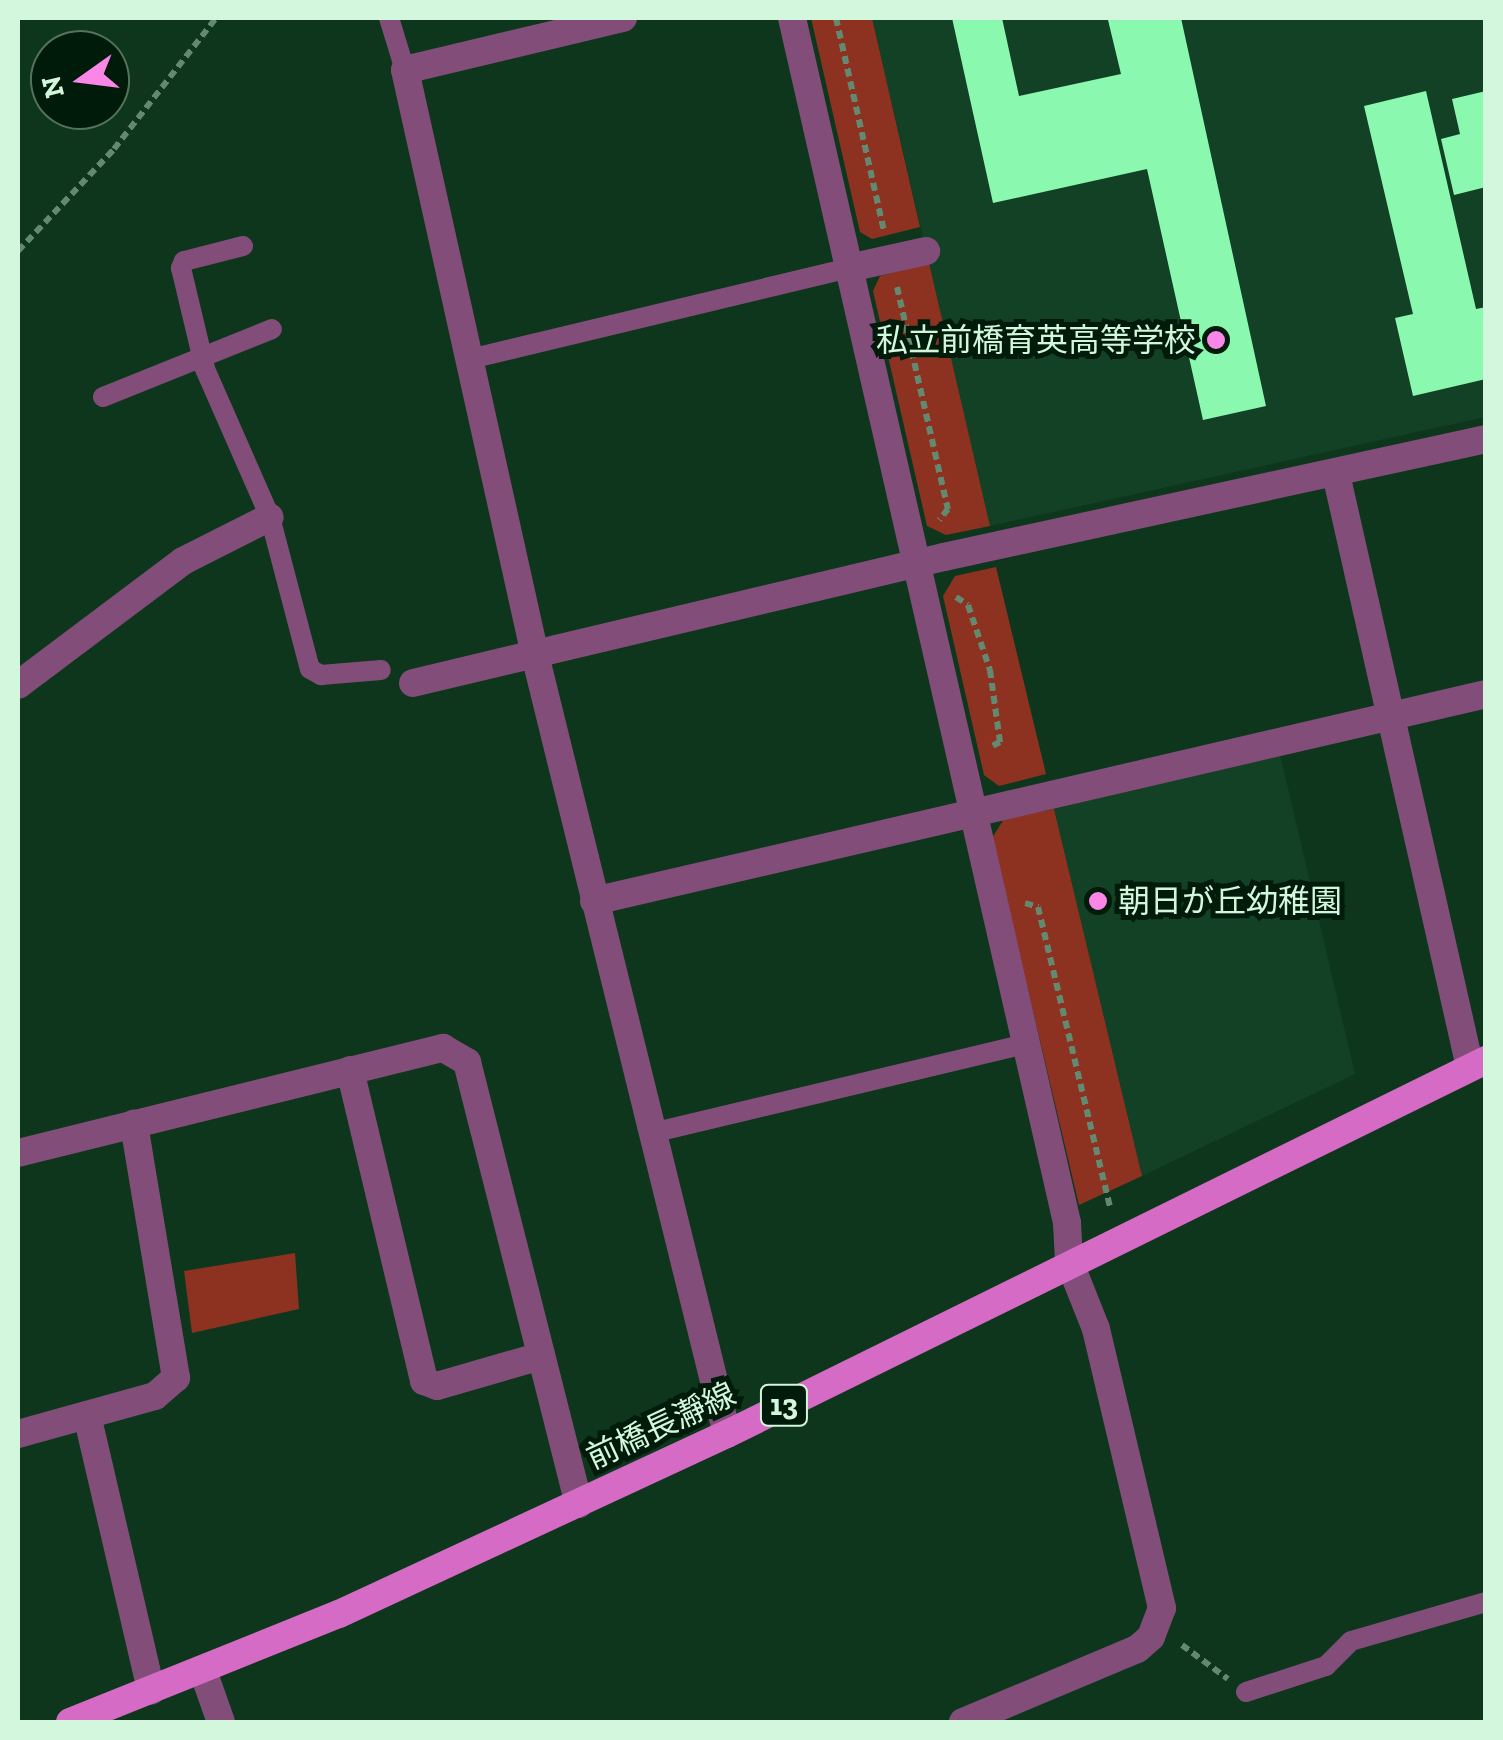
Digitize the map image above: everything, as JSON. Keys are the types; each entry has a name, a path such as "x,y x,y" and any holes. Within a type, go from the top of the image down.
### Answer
{"main road":[{"name":"前橋長瀞線","path":"70,1722 203,1671 579,1504 728,1434 1069,1260 1478,1063"}],"street":[{"path":"622,18 405,70 594,901 656,1132 728,1434"},
{"path":"792,18 915,563 983,806 1024,1044 1066,1223 1069,1260 1096,1330 1162,1608 1156,1627 1137,1649 963,1722"},
{"path":"849,268 926,251"},
{"path":"413,683 915,563 1486,440"},
{"path":"1336,474 1389,716 1478,1063"},
{"path":"18,685 183,561 270,517"},
{"path":"594,901 983,806 1486,694"},
{"path":"18,1153 443,1048 467,1062 579,1504"},
{"path":"350,1070 424,1380 437,1386 541,1356"},
{"path":"18,1434 166,1392 176,1378 134,1123"},
{"path":"86,1415 150,1691"},
{"path":"203,1671 222,1722"}],"lane":[{"path":"389,18 405,70"},
{"path":"243,246 184,260 181,268 201,355 270,517 310,669 321,675 381,670"},
{"path":"470,360 849,268"},
{"path":"103,397 272,329"},
{"path":"656,1132 1024,1044"},
{"path":"1246,1692 1326,1666 1351,1640 1486,1602"}],"path":[{"path":"18,251 114,149 216,18"},
{"path":"954,592 968,605 990,670 1000,742 984,750 983,806"},
{"path":"1017,889 1020,901 1038,907 1110,1207"},
{"path":"1156,1627 1246,1692"}],"shaded area":[{"path":"811,18 872,18 920,227 872,239 860,232"},
{"name":"私立前橋育英高等学校","path":"872,18 1485,18 1485,417 990,526"},
{"path":"929,263 990,526 946,535 927,526 873,291 880,276"},
{"path":"996,567 1046,774 999,786 984,775 943,596 955,576"},
{"path":"1280,754 1355,1074 1142,1176 1054,809"},
{"path":"1054,809 1142,1176 1079,1205 992,838 1004,819"},
{"path":"295,1253 299,1309 192,1333 184,1271"}],"building":[{"path":"952,18 1002,18 1019,96 1121,74 1108,20 1181,18 1266,406 1203,420 1147,169 993,203"},
{"path":"1426,91 1476,309 1486,307 1486,379 1413,396 1395,318 1413,314 1364,106"},
{"path":"1486,91 1486,187 1454,195 1441,139 1460,134 1452,99"}],"place":[{"name":"私立前橋育英高等学校","path":"1216,340"},
{"name":"朝日が丘幼稚園","path":"1098,901"}]}
